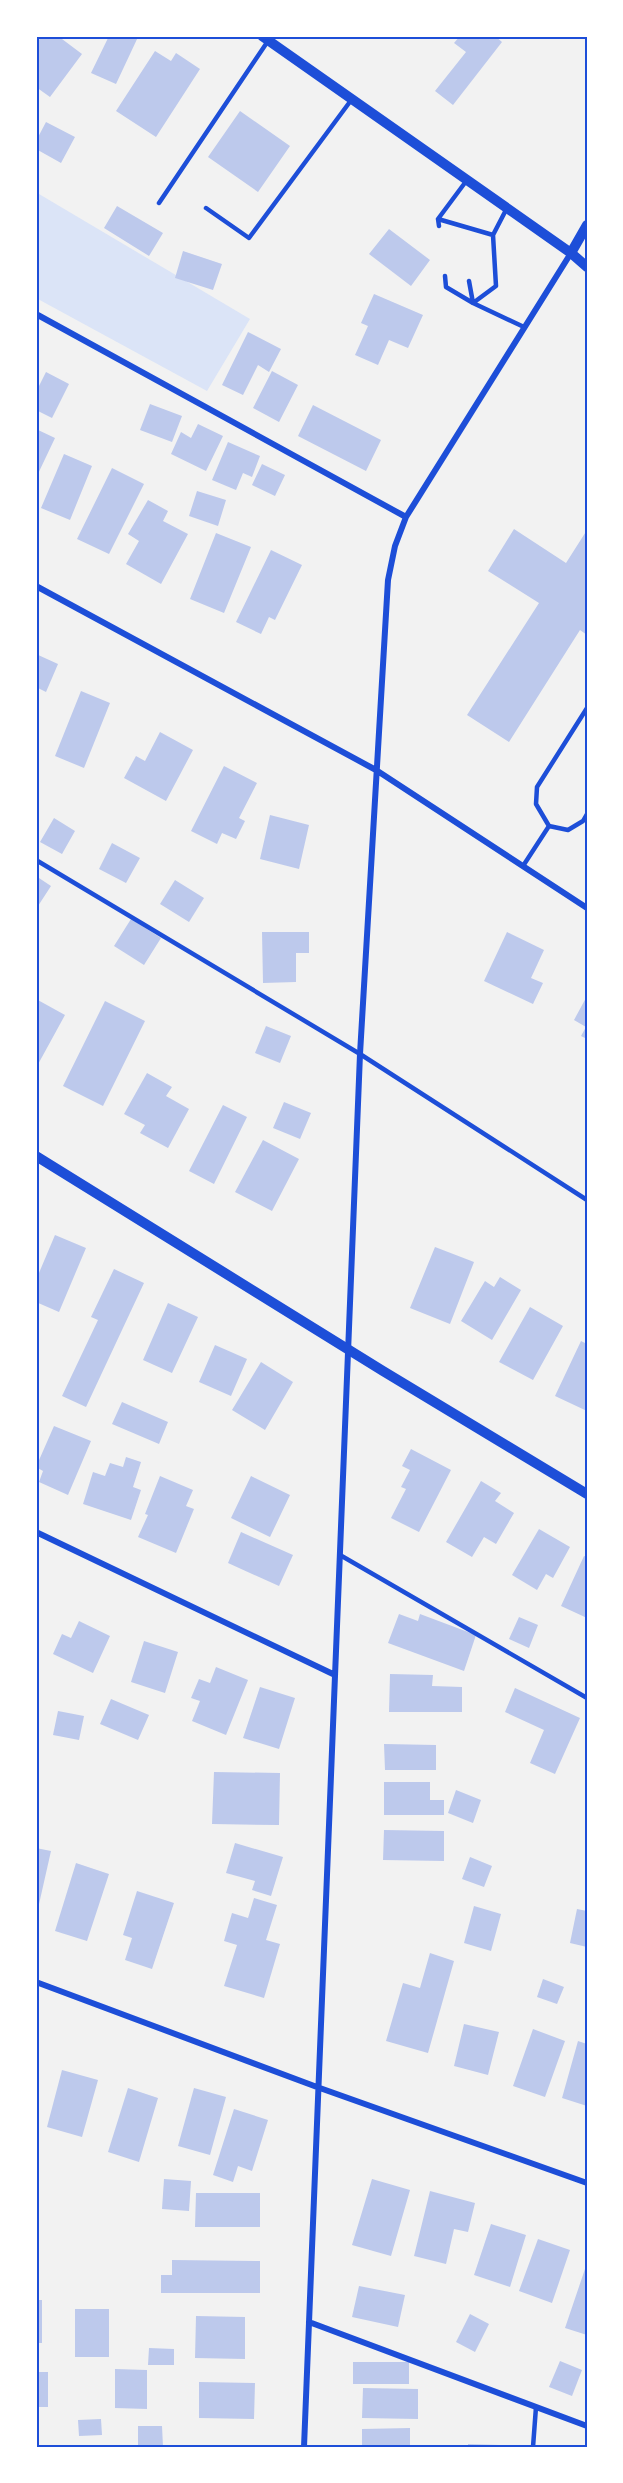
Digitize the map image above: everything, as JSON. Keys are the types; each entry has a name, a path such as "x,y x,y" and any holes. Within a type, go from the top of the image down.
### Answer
{"street":[{"path":"265,38 571,253 587,267"},
{"path":"304,2447 360,1054 388,580 395,546 406,517 587,225"},
{"path":"36,314 406,517"},
{"path":"36,586 375,770 587,908"},
{"path":"36,1156 587,1494"},
{"path":"36,1532 335,1675"},
{"path":"36,1982 317,2087 587,2183"},
{"path":"309,2322 587,2426"}],"lane":[{"path":"159,203 265,38"},
{"path":"206,208 249,238 352,99"},
{"path":"439,226 438,219 467,180"},
{"path":"473,303 496,286 493,235 507,208"},
{"path":"438,219 461,228 493,235"},
{"path":"445,276 446,287 473,303 524,327"},
{"path":"469,281 473,303"},
{"path":"587,708 537,787 536,804 549,826 568,830 583,821 587,814"},
{"path":"523,866 549,826"},
{"path":"36,860 360,1054 587,1200"},
{"path":"340,1555 587,1698"},
{"path":"533,2447 536,2407"}],"shaded area":[{"path":"39,194 250,319 207,391 36,298 36,200"}],"building":[{"path":"42,36 58,36 82,54 50,97 36,87 36,44"},
{"path":"109,36 138,37 116,84 91,73"},
{"path":"460,36 495,36 502,42 453,105 435,91 466,52 454,43"},
{"path":"155,51 171,61 176,53 200,69 156,137 116,111"},
{"path":"240,111 290,146 258,192 208,157"},
{"path":"46,122 75,137 61,163 36,149 36,141"},
{"path":"117,206 163,233 149,256 104,228"},
{"path":"389,229 430,260 411,286 369,254"},
{"path":"183,251 222,264 213,290 175,278"},
{"path":"374,294 423,315 408,348 389,340 378,365 355,355 368,326 361,323"},
{"path":"248,332 281,349 269,372 258,365 243,395 222,385"},
{"path":"272,371 298,385 279,422 253,408"},
{"path":"46,372 69,384 52,418 36,410 36,392"},
{"path":"150,404 182,416 172,442 140,430"},
{"path":"313,405 381,440 366,471 298,436"},
{"path":"198,424 223,436 206,471 171,454 181,432 191,438"},
{"path":"36,429 55,438 36,478"},
{"path":"228,442 260,456 252,477 243,473 236,490 212,480"},
{"path":"64,454 92,466 70,520 41,508"},
{"path":"262,464 285,475 275,496 252,485"},
{"path":"112,468 144,484 109,554 77,539"},
{"path":"197,491 226,500 218,526 189,516"},
{"path":"148,500 168,511 163,521 188,534 161,584 126,564 139,541 128,534"},
{"path":"514,529 566,563 587,530 587,635 580,630 509,742 467,715 539,603 488,571"},
{"path":"216,533 251,547 224,613 190,599"},
{"path":"271,550 302,565 275,620 269,617 261,634 236,622"},
{"path":"36,654 58,664 46,692 36,687"},
{"path":"81,691 110,703 84,768 55,756"},
{"path":"160,732 193,750 166,801 124,778 136,756 145,761"},
{"path":"224,766 257,783 239,818 245,821 236,839 222,833 217,844 191,831"},
{"path":"270,815 309,825 299,869 260,859"},
{"path":"54,818 75,831 62,854 40,842"},
{"path":"112,843 140,858 126,883 99,869"},
{"path":"36,876 51,886 38,906 36,905"},
{"path":"175,880 204,898 189,922 160,904"},
{"path":"131,919 161,938 144,965 114,946"},
{"path":"262,932 309,932 309,953 296,953 296,982 263,983"},
{"path":"507,932 544,950 531,978 543,983 533,1004 484,981"},
{"path":"587,996 587,1039 581,1036 586,1027 574,1020"},
{"path":"36,999 65,1015 36,1068"},
{"path":"105,1001 145,1021 103,1106 63,1086"},
{"path":"266,1026 291,1036 280,1063 255,1053"},
{"path":"147,1073 172,1087 166,1096 189,1109 168,1148 140,1133 145,1125 124,1114"},
{"path":"284,1102 311,1113 300,1139 273,1128"},
{"path":"223,1105 247,1117 214,1184 189,1171"},
{"path":"263,1140 299,1159 272,1211 235,1192"},
{"path":"55,1235 86,1248 59,1312 36,1302 36,1280"},
{"path":"435,1247 474,1262 450,1324 410,1308"},
{"path":"114,1269 144,1283 86,1407 62,1396 98,1320 91,1317"},
{"path":"500,1277 521,1290 492,1340 461,1321 485,1281 494,1287"},
{"path":"168,1303 198,1317 172,1373 143,1360"},
{"path":"530,1307 563,1326 533,1380 499,1362"},
{"path":"581,1341 587,1344 587,1411 555,1396"},
{"path":"215,1345 247,1359 231,1396 199,1382"},
{"path":"261,1362 293,1382 265,1430 232,1410"},
{"path":"122,1402 168,1422 159,1444 112,1424"},
{"path":"54,1426 91,1441 68,1495 39,1482 43,1471 36,1467"},
{"path":"411,1449 451,1470 419,1532 391,1518 406,1489 401,1487 410,1470 402,1466"},
{"path":"126,1457 141,1462 133,1487 141,1490 131,1520 83,1504 93,1472 105,1476 110,1463 123,1467"},
{"path":"160,1476 193,1490 186,1506 194,1509 176,1553 138,1537 148,1515 145,1514"},
{"path":"251,1476 290,1495 270,1537 231,1518"},
{"path":"481,1481 501,1493 495,1501 514,1513 496,1544 484,1537 472,1557 446,1542"},
{"path":"539,1529 570,1547 553,1578 546,1574 537,1590 512,1575"},
{"path":"241,1532 293,1555 279,1586 228,1563"},
{"path":"584,1556 587,1557 587,1618 561,1606"},
{"path":"399,1614 418,1621 420,1614 476,1635 464,1671 388,1643"},
{"path":"519,1617 538,1625 529,1648 509,1639"},
{"path":"79,1621 110,1636 93,1673 53,1654 62,1634 71,1638"},
{"path":"144,1641 178,1652 165,1693 131,1682"},
{"path":"216,1667 248,1680 226,1735 192,1721 200,1701 191,1698 199,1679 210,1683"},
{"path":"390,1674 433,1675 432,1686 462,1687 462,1712 389,1712"},
{"path":"260,1687 295,1698 279,1749 243,1738"},
{"path":"515,1688 580,1718 555,1774 530,1763 544,1730 505,1712"},
{"path":"111,1699 149,1715 138,1740 100,1724"},
{"path":"58,1711 84,1716 79,1740 53,1735"},
{"path":"384,1744 436,1745 436,1770 385,1770"},
{"path":"214,1772 280,1773 279,1825 212,1824"},
{"path":"384,1782 430,1782 430,1800 444,1800 444,1815 384,1815"},
{"path":"456,1790 481,1800 473,1823 448,1813"},
{"path":"384,1830 444,1831 444,1861 383,1860"},
{"path":"235,1843 283,1857 271,1896 252,1890 255,1881 226,1873"},
{"path":"36,1848 51,1851 37,1913 36,1913"},
{"path":"470,1857 492,1866 484,1887 462,1879"},
{"path":"76,1863 109,1874 87,1941 55,1931"},
{"path":"137,1891 174,1903 152,1969 125,1960 132,1938 123,1935"},
{"path":"254,1898 277,1905 266,1940 280,1944 264,1998 224,1986 237,1945 224,1941 232,1913 248,1918"},
{"path":"474,1906 501,1914 491,1951 464,1943"},
{"path":"577,1909 587,1911 587,1947 570,1943"},
{"path":"430,1953 454,1961 428,2053 386,2041 403,1983 420,1988"},
{"path":"543,1979 564,1987 557,2004 537,1997"},
{"path":"464,2024 499,2032 488,2075 454,2066"},
{"path":"533,2029 565,2041 545,2097 513,2086"},
{"path":"578,2041 587,2044 587,2106 562,2098"},
{"path":"62,2070 98,2080 82,2137 47,2127"},
{"path":"128,2088 158,2098 139,2162 108,2152"},
{"path":"194,2088 226,2097 210,2155 178,2146"},
{"path":"234,2109 268,2120 252,2171 238,2166 233,2182 213,2175"},
{"path":"164,2179 191,2181 189,2211 162,2209"},
{"path":"372,2179 410,2190 391,2256 352,2245"},
{"path":"430,2191 475,2203 468,2232 454,2229 446,2264 414,2256"},
{"path":"196,2193 260,2193 260,2227 195,2227"},
{"path":"491,2224 526,2235 510,2287 474,2275"},
{"path":"538,2239 570,2250 552,2303 519,2291"},
{"path":"172,2260 260,2261 260,2293 161,2293 161,2275 172,2275"},
{"path":"587,2263 587,2335 565,2328"},
{"path":"359,2286 405,2295 398,2327 352,2317"},
{"path":"36,2300 42,2300 42,2343 36,2343"},
{"path":"75,2309 109,2309 109,2357 75,2357"},
{"path":"470,2314 489,2324 475,2352 456,2342"},
{"path":"196,2316 245,2317 245,2359 195,2358"},
{"path":"149,2348 174,2349 174,2365 148,2365"},
{"path":"560,2361 582,2370 572,2396 549,2387"},
{"path":"353,2362 409,2362 409,2384 353,2384"},
{"path":"115,2369 147,2370 147,2409 115,2408"},
{"path":"36,2372 48,2372 48,2407 36,2407"},
{"path":"199,2382 255,2383 254,2419 199,2418"},
{"path":"363,2388 418,2389 418,2419 362,2418"},
{"path":"101,2419 102,2435 79,2436 78,2420"},
{"path":"138,2426 162,2426 163,2447 138,2447"},
{"path":"410,2428 410,2447 362,2447 362,2429"},
{"path":"468,2444 500,2445 500,2447 468,2447"}]}
